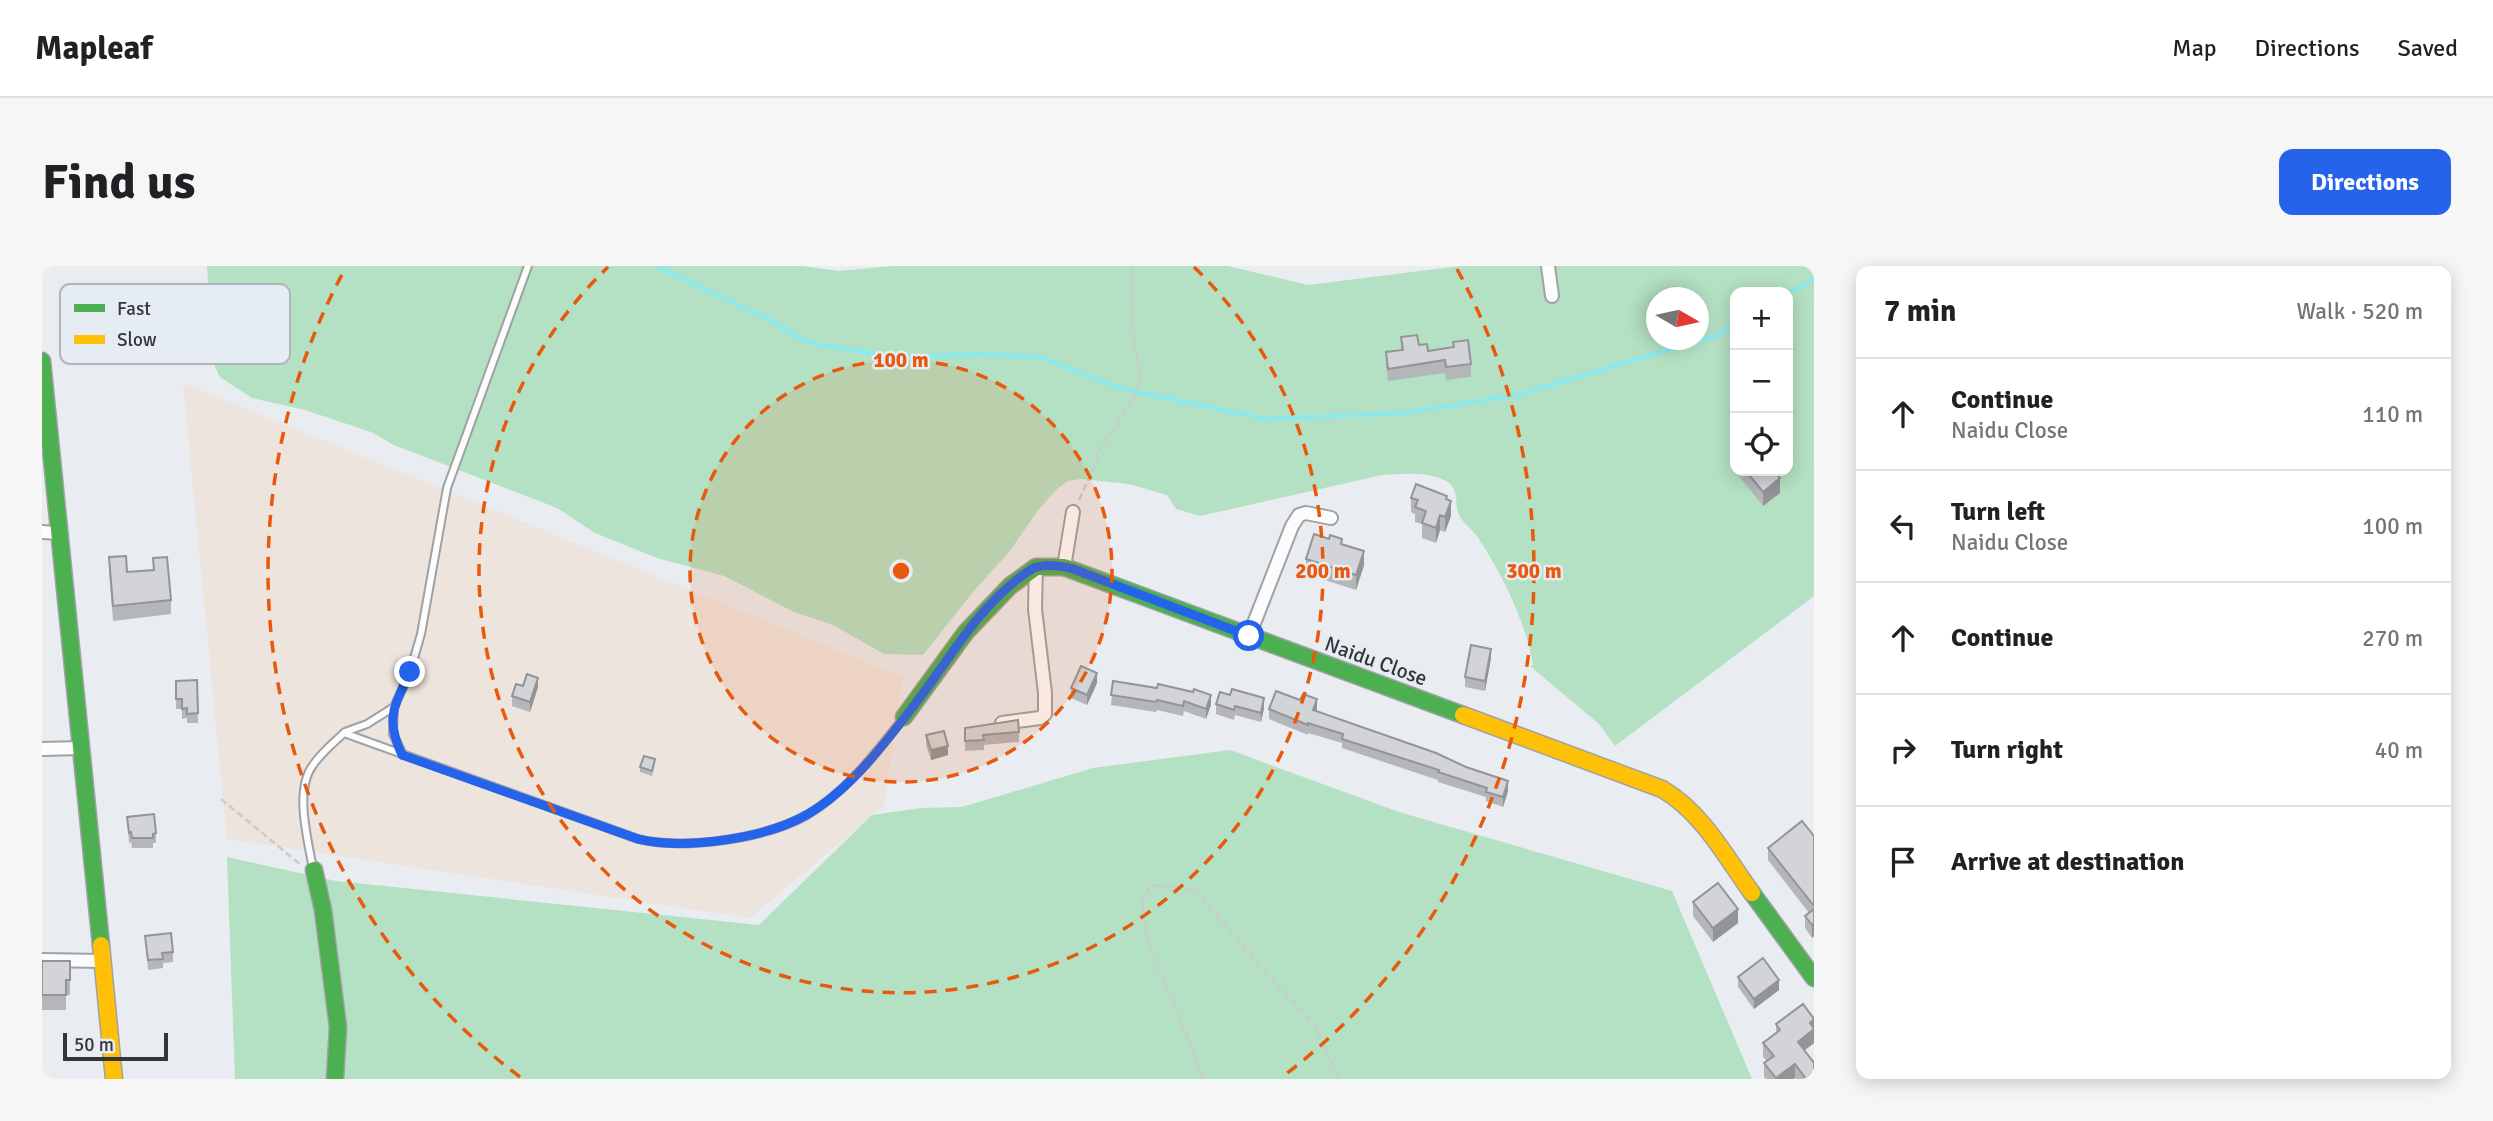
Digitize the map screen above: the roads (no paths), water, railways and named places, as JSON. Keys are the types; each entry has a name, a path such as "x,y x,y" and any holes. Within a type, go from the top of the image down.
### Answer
{"street":[{"path":"1548,266 1552,296"},
{"path":"42,361 50,533 81,748 114,1079"},
{"path":"1064,567 1073,512"},
{"path":"1249,636 1292,526 1299,515 1306,513 1331,518"},
{"path":"904,717 984,611 1010,586 1036,567"},
{"path":"989,725 1040,718 1045,714 1035,609 1036,567"},
{"name":"Naidu Close","path":"1036,567 1064,567 1662,789 1691,811 1814,978"},
{"path":"42,749 81,748"},
{"path":"314,870 323,910 338,1027 335,1079"},
{"path":"42,960 103,961"}],"lane":[{"path":"402,755 393,734 394,707 410,672 421,634 447,488 528,266"},
{"path":"314,870 303,806 311,766 344,733 367,724 394,707"},
{"path":"344,733 638,839 657,844 689,844 721,841 755,833 792,822 808,814 855,775 904,717"}],"waterway":[{"path":"656,266 770,320 806,342 899,358 978,354 1042,357 1115,387 1265,419 1404,413 1517,395 1718,335 1730,327"},
{"path":"1793,290 1814,279"}]}
